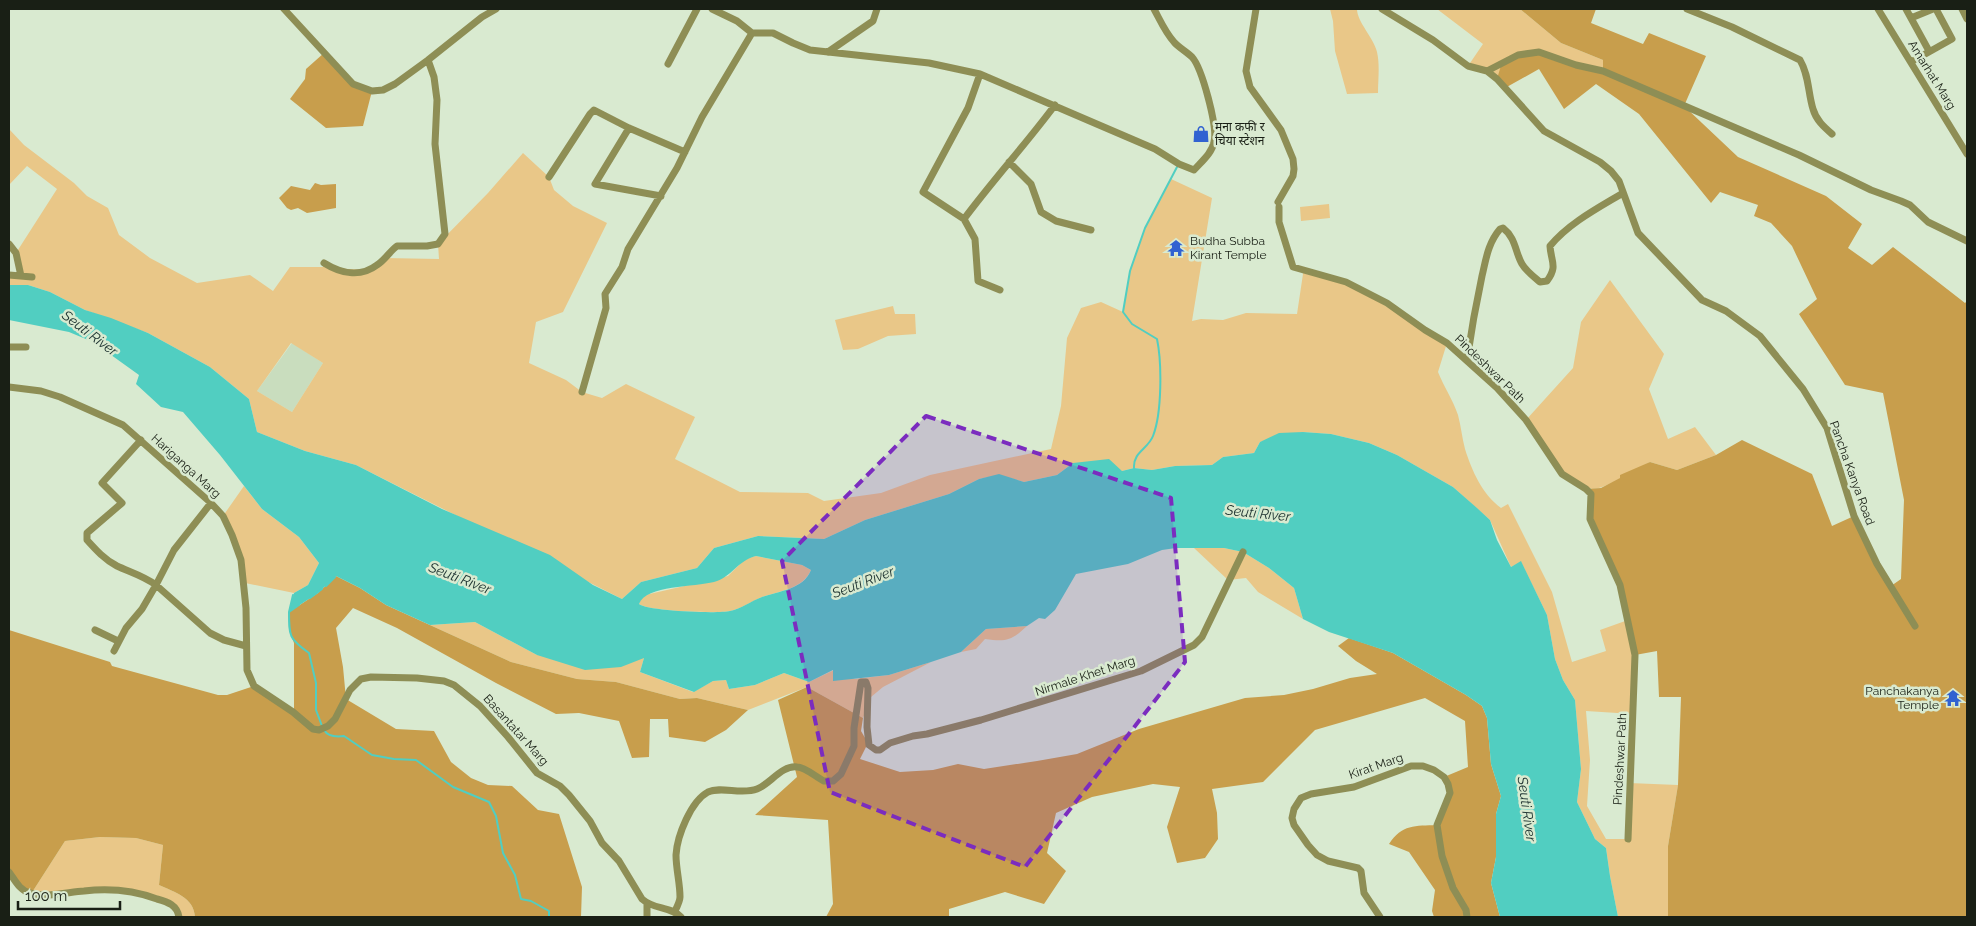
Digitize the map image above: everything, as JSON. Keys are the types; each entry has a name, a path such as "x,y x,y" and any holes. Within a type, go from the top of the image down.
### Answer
{"street":[{"path":"284,9 353,84 372,91 383,90 395,84 475,22 496,9"},
{"path":"668,64 698,9"},
{"path":"712,9 730,17 752,33 773,33 793,44 810,50 929,63 980,74 1155,149 1179,164 1194,170 1210,153 1214,144 1215,130 1207,94 1192,57 1174,43 1164,30 1154,9"},
{"path":"828,52 873,21 877,9"},
{"name":"Pindeshwar Path","path":"1256,9 1246,71 1250,87 1281,130 1293,158 1293,176 1278,204 1279,222 1293,267 1346,282 1387,303 1447,343 1498,388 1526,420 1562,474 1591,494 1590,519 1620,585 1635,655 1628,839"},
{"name":"Pancha Kanya Road","path":"1382,9 1433,40 1468,66 1488,71 1544,130 1600,162 1611,171 1619,181 1638,233 1702,300 1726,311 1760,336 1803,389 1827,428 1842,483 1861,532 1876,564 1915,626"},
{"path":"1687,9 1723,23 1800,60 1805,67 1813,111 1819,122 1832,134"},
{"name":"Amarhat Marg","path":"1878,9 1967,154"},
{"path":"1906,9 1929,51"},
{"path":"1911,18 1935,9 1952,39 1911,62"},
{"path":"1962,9 1967,19"},
{"path":"582,392 606,308 605,294 622,267 628,249 685,152 702,117 752,33"},
{"path":"1488,71 1518,55 1539,52 1603,72 1799,154 1871,190 1910,205 1928,222 1967,241"},
{"path":"324,263 344,273 353,273 376,266 398,246 438,244 445,234 434,144 437,100 434,77 428,60"},
{"path":"980,74 968,108 923,192 964,219 975,239 978,281 1000,290"},
{"path":"964,219 1037,130 1054,105"},
{"path":"549,177 594,110 629,128 685,152"},
{"path":"629,128 595,184 660,196"},
{"path":"1009,162 1031,184 1041,212 1056,221 1091,230"},
{"path":"1467,360 1478,292 1489,245 1500,229 1503,228 1514,240 1522,265 1540,282 1547,281 1553,273 1554,264 1550,254 1550,246 1555,240 1580,220 1623,193"},
{"path":"9,244 16,253 21,276"},
{"path":"9,275 32,277"},
{"path":"9,347 26,347"},
{"name":"Hariganga Marg","path":"9,387 41,391 112,418 142,440 211,503 223,516 232,535 240,560 246,608 247,670 254,686 294,712 313,729 319,730 328,726"},
{"path":"142,440 102,483 122,503 87,533 87,540 99,553 115,565 148,579 156,585 210,633 224,640 246,646"},
{"path":"114,651 118,641 142,609 174,550 211,503"},
{"name":"Nirmale Khet Marg","path":"675,911 680,898 676,875 676,852 687,816 699,799 710,791 751,791 762,787 784,770 798,766 824,781 828,782 837,778 854,746 854,728 860,684 863,681 867,684 868,688 867,727 869,745 876,750 880,750 890,743 905,738 981,720 1141,671 1194,645 1202,637 1243,552"},
{"path":"95,630 118,641"},
{"name":"Basantatar Marg","path":"328,726 339,714 350,690 361,679 371,677 417,678 444,681 454,685 480,706 537,773 560,786 569,795 590,821 602,843 619,861 636,890 647,903"},
{"name":"Kirat Marg","path":"1380,917 1364,893 1361,871 1358,868 1328,861 1317,855 1294,825 1292,818 1294,809 1301,798 1311,794 1354,787 1411,766 1423,766 1434,770 1448,784 1450,793 1437,825 1442,856 1453,888 1466,910 1467,917"},
{"path":"9,872 21,889 31,894 107,889 126,890 168,902 178,910 179,917"},
{"path":"647,917 647,903 675,911 681,917"}],"highlighted area":[{"path":"926,416 1171,498 1185,662 1025,867 830,792 782,561"}],"shaded area":[{"path":"1330,9 1357,9 1377,52 1379,67 1378,93 1347,94 1335,51 1333,21"},
{"path":"1437,9 1520,9 1561,43 1603,60 1603,71 1559,58 1497,79 1468,66 1483,44"},
{"path":"1520,9 1596,9 1591,23 1643,44 1649,33 1706,56 1684,106 1738,157 1826,196 1862,224 1848,248 1872,265 1893,247 1965,303 1967,301 1967,917 1668,917 1668,846 1678,785 1681,697 1659,697 1657,651 1635,655 1620,585 1590,519 1591,503 1586,489 1601,488 1620,478 1620,475 1650,462 1677,470 1716,455 1742,440 1812,474 1832,526 1854,516 1891,586 1901,579 1904,500 1883,393 1845,385 1799,314 1817,299 1792,246 1771,223 1754,216 1758,205 1720,192 1711,203 1639,114 1596,84 1564,109 1539,69 1505,88 1497,79 1502,62 1539,52 1603,71 1603,60 1561,43"},
{"path":"324,53 353,84 372,91 363,126 326,128 290,99 305,79 306,69"},
{"path":"9,129 24,145 74,183 87,196 108,208 119,235 150,258 197,283 250,275 273,291 290,267 323,267 324,263 332,268 366,270 384,258 439,259 438,244 488,193 523,153 549,177 554,190 573,206 607,223 563,312 536,322 529,363 566,380 582,392 602,398 626,384 695,417 675,459 740,492 808,493 824,501 881,493 930,475 1051,449 1061,406 1067,338 1081,308 1101,302 1123,312 1130,271 1145,228 1171,179 1212,198 1192,321 1201,319 1223,320 1246,313 1297,314 1303,274 1302,269 1346,282 1447,343 1438,372 1458,415 1465,449 1471,466 1478,482 1488,496 1501,508 1508,504 1552,592 1572,662 1606,651 1600,630 1628,620 1635,655 1633,714 1586,711 1590,760 1587,806 1606,839 1628,839 1629,783 1678,785 1668,846 1668,917 1618,917 1606,848 1595,839 1577,802 1581,769 1575,700 1563,680 1555,659 1547,615 1521,562 1511,567 1490,520 1453,487 1397,455 1369,443 1331,434 1303,432 1260,442 1254,453 1223,457 1212,465 1175,466 1152,470 1134,468 1122,471 1073,463 1057,475 1024,482 999,475 979,479 949,494 865,520 824,539 758,536 714,548 697,568 641,582 622,599 356,465 305,451 257,432 249,399 210,367 148,333 85,310 50,292 28,285 9,285 9,275 20,276 16,253 57,189 27,166 9,185","holes":["291,343 323,363 292,412 257,391"]},
{"path":"315,183 321,185 336,184 336,208 307,213 298,208 291,210 287,208 279,198 291,186 310,190"},
{"path":"1329,204 1330,218 1301,221 1300,207"},
{"path":"1610,280 1664,354 1649,389 1668,439 1695,427 1716,455 1677,470 1650,462 1608,485 1590,488 1578,485 1567,477 1548,454 1526,420 1573,368 1581,322"},
{"path":"893,306 895,314 915,314 916,334 888,336 858,349 843,350 835,320"},
{"path":"292,343 323,363 292,412 257,391"},
{"path":"244,486 262,509 299,537 319,563 308,585 294,593 245,583 241,559 223,516"},
{"path":"1194,548 1224,548 1243,552 1269,568 1294,588 1303,619 1258,592 1246,578 1228,580"},
{"path":"756,556 802,565 811,570 796,585 730,611 683,611 639,604 645,595 728,576 745,559"},
{"path":"336,576 360,588 386,605 511,662 577,679 616,682 680,699 697,698 748,710 726,730 705,742 669,737 668,719 650,719 649,757 632,758 619,721 579,713 556,714 397,628 353,608 336,628 346,699 396,729 434,731 451,762 471,778 488,785 512,786 538,810 559,814 582,887 581,917 195,917 194,910 187,900 159,885 163,845 136,838 100,837 65,841 31,894 9,872 9,630 110,662 112,666 218,695 227,695 254,686 294,711 294,643 289,629 289,612 318,593"},
{"path":"475,622 537,655 644,658 640,672 693,692 713,681 726,680 729,689 755,685 784,673 809,682 834,670 855,679 889,675 931,662 883,687 871,697 863,718 807,687 748,710 697,698 680,699 616,682 577,679 511,662 430,625"},
{"path":"1027,626 1017,635 1008,639 985,639 976,649 961,652 986,629"},
{"path":"1349,638 1393,653 1482,706 1487,718 1491,764 1501,796 1496,814 1496,857 1491,883 1500,917 1434,917 1432,911 1435,890 1409,852 1389,844 1404,829 1416,826 1437,825 1450,793 1444,777 1468,767 1465,721 1425,698 1315,730 1263,782 1212,789 1217,813 1218,839 1205,858 1177,863 1167,827 1180,787 1153,784 1092,797 1056,813 1047,853 1066,871 1044,904 1005,892 949,909 949,917 826,917 833,904 828,820 755,815 797,777 778,700 807,687 863,718 861,731 868,743 860,759 900,772 933,770 958,764 984,769 1077,754 1139,729 1245,698 1284,695 1350,678 1377,674 1356,661 1338,646"},
{"path":"100,837 136,838 163,845 159,885 187,900 194,910 195,917 179,917 174,907 126,890 31,894 65,841"}],"water":[{"name":"Seuti River","path":"9,285 28,285 50,292 85,310 148,333 210,367 249,399 257,432 305,451 356,465 442,509 550,555 593,585 622,599 641,582 697,568 714,548 758,536 824,539 865,520 949,494 979,479 999,474 1024,482 1057,475 1073,463 1109,459 1122,471 1134,468 1152,470 1175,466 1212,465 1223,457 1254,453 1260,442 1279,433 1331,434 1369,443 1397,455 1453,487 1490,520 1497,540 1511,567 1521,561 1547,615 1555,659 1563,680 1575,700 1581,769 1577,802 1595,839 1606,848 1618,917 1500,917 1491,883 1496,857 1496,814 1501,796 1491,764 1487,718 1482,706 1393,653 1329,632 1303,619 1294,588 1269,568 1243,552 1224,548 1176,548 1162,550 1128,564 1076,574 1055,610 1045,619 1039,618 1027,626 986,629 961,652 889,675 833,681 833,670 809,682 784,673 755,685 729,689 726,680 713,681 694,692 640,672 644,658 621,667 585,670 537,655 475,622 430,625 386,605 360,588 336,576 318,593 289,612 294,593 308,585 319,563 299,537 262,509 220,455 183,412 161,407 136,384 139,375 93,342 69,332 9,320","holes":["756,556 802,565 811,570 808,576 797,585 730,611 683,611 639,604 643,598 661,590 706,584 720,580 744,561"]}],"waterway":[{"path":"1134,468 1138,454 1151,440 1156,426 1160,402 1160,361 1157,339 1132,324 1123,312 1130,271 1145,228 1177,167"},
{"path":"326,586 335,577"},
{"path":"310,598 322,589"},
{"path":"289,612 293,595"},
{"path":"299,605 289,612 289,627 297,644 309,653 316,683 316,710 322,726"},
{"path":"324,730 332,736 344,736 372,755 416,760 453,787 489,802 496,816 503,853 515,875 521,899 531,901 549,911 549,917"}],"place":[{"name":"मुना कफी र चिया स्टेशन","path":"1201,134"},
{"name":"Budha Subba Kirant Temple","path":"1176,248"},
{"name":"Panchakanya Temple","path":"1953,698"}]}
